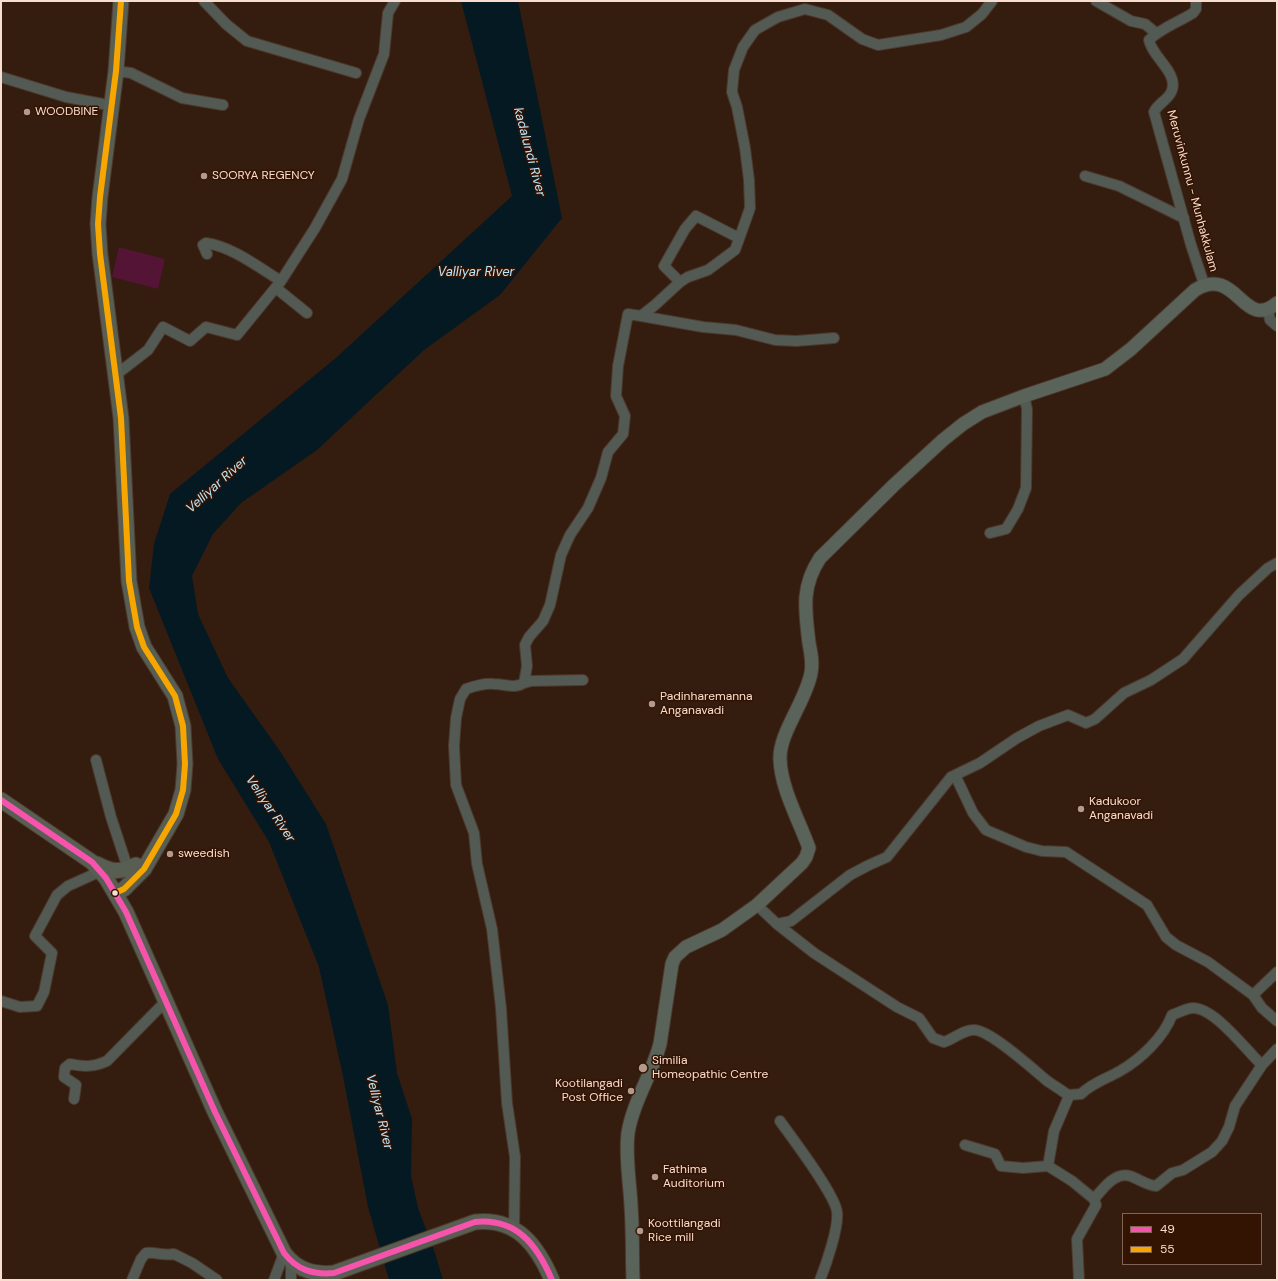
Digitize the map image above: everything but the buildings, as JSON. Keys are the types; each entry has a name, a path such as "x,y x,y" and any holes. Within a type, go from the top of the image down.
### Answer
{"highway":[{"path":"111,1 103,104 94,170 89,224 91,254 113,416 120,582 128,629 136,651 167,699 175,734 176,763 174,782 168,810 136,868 126,912"},
{"path":"113,890 136,868 176,814 183,790 185,764 183,726 175,696 144,647 137,627 129,581 121,418 100,254 98,224 102,171 116,70 121,1"},
{"path":"1,800 97,866 110,871 136,868"},
{"path":"97,866 126,912 215,1112 287,1258 302,1269 318,1274 334,1273 475,1222 490,1221 507,1225 522,1234 534,1247 545,1264 552,1280"}],"main road":[{"path":"633,1280 631,1207 627,1147 628,1133 631,1120 657,1056 672,964 675,957 686,947 722,930 757,905 802,863 809,848 781,774 780,757 782,741 798,711 811,672 811,658 805,603 806,588 811,572 820,558 846,531 943,440 982,412 1024,396 1105,370 1131,349 1195,290 1204,284 1222,284 1246,304 1261,312 1272,307"}],"street":[{"path":"204,1 226,24 247,41 356,73"},
{"path":"116,374 148,350 163,327 190,340 206,327 238,335 278,284 315,228 342,179 360,119 384,54 388,13 395,1"},
{"path":"641,316 656,305 680,282 688,277 708,270 735,250 750,208 749,180 740,123 732,92 736,64 743,47 754,30 778,17 805,9 828,15 862,39 878,46 941,35 966,27 982,14 992,1"},
{"path":"1096,1 1131,21 1145,24 1156,33 1163,31 1193,13 1196,9 1196,1"},
{"name":"Meruvinkunnu - Munhakkulam","path":"1156,33 1149,40 1150,48 1170,75 1173,84 1172,92 1157,106 1154,112 1204,284"},
{"path":"116,70 131,73 182,98 223,105"},
{"path":"1,77 66,97 103,104"},
{"path":"1085,176 1119,186 1184,218"},
{"path":"680,282 664,266 685,229 696,216 739,238"},
{"path":"207,254 203,246 206,243 215,244 230,250 278,284 307,313"},
{"path":"1272,307 1270,320 1277,326"},
{"path":"524,683 527,666 525,645 529,637 543,621 550,605 561,555 570,535 588,508 601,478 608,452 623,434 625,416 616,396 618,366 628,314 704,327 736,330 775,340 796,341 834,338"},
{"path":"990,533 1006,529 1018,509 1026,488 1027,409 1024,396"},
{"path":"777,924 791,921 850,875 887,857 950,777 980,763 1017,738 1039,726 1068,715 1086,723 1095,719 1124,693 1151,680 1183,659 1238,595 1268,568 1277,563"},
{"path":"514,1230 515,1157 508,1103 502,1022 492,929 477,864 474,833 456,785 454,746 456,718 460,699 466,689 478,685 493,684 518,687 531,681 583,680"},
{"path":"96,760 111,818 136,868"},
{"path":"955,775 973,813 986,830 1026,847 1042,851 1066,852 1147,905 1166,937 1176,945 1208,962 1253,995 1262,1008 1277,1021"},
{"path":"1,1001 20,1007 37,1006 44,992 52,953 35,936 57,895 97,866"},
{"path":"757,905 777,924 814,953 897,1008 919,1018 933,1038 944,1042 966,1032 976,1030 1003,1044 1068,1095 1081,1094 1090,1085 1121,1070 1149,1048 1169,1024 1172,1015 1192,1008 1204,1012 1217,1020 1262,1065"},
{"path":"1253,995 1277,972"},
{"path":"74,1099 76,1085 64,1077 65,1068 70,1064 82,1067 96,1066 107,1060 166,1001"},
{"path":"1094,1199 1113,1178 1129,1175 1149,1185 1156,1186 1172,1173 1182,1170 1212,1152 1222,1141 1229,1127 1235,1106 1262,1065 1277,1049"},
{"path":"1048,1166 1054,1131 1060,1113 1068,1102 1068,1095"},
{"path":"780,1121 821,1180 837,1211 832,1241 820,1280"},
{"path":"965,1145 995,1154 1002,1166 1018,1168 1048,1166 1072,1181 1094,1199 1096,1205 1078,1239 1079,1280"},
{"path":"132,1280 141,1259 146,1253 153,1252 165,1256 174,1254 192,1263 217,1280"},
{"path":"274,1280 287,1258"},
{"path":"287,1258 291,1280"}],"shaded area":[{"path":"119,247 165,259 158,289 112,277"}],"water":[{"name":"Valliyar River","path":"461,1 518,1 562,218 500,295 424,350 317,450 241,503 213,534 192,576 198,614 228,678 280,751 326,824 388,1005 397,1073 412,1119 411,1176 418,1208 435,1253 443,1280 389,1280 368,1207 343,1076 319,967 269,842 218,759 149,588 154,544 170,494 337,357 512,196"}],"transit line":[{"name":"55","path":"115,893 124,889 144,869 176,814 183,790 185,764 183,726 175,696 144,647 137,627 129,581 121,418 100,254 98,224 100,197 116,71 121,1"},
{"name":"49","path":"1,800 92,862 106,878 126,912 215,1112 284,1253 294,1264 312,1272 334,1273 475,1222 490,1222 503,1224 524,1236 540,1256 552,1280"}],"place":[{"name":"WOODBINE","path":"27,112"},
{"name":"SOORYA REGENCY","path":"204,176"},
{"name":"Padinharemanna Anganavadi","path":"652,704"},
{"name":"Kadukoor Anganavadi","path":"1081,809"},
{"name":"sweedish","path":"170,854"},
{"name":"Similia Homeopathic Centre","path":"643,1068"},
{"name":"Kootilangadi Post Office","path":"631,1091"},
{"name":"Fathima Auditorium","path":"655,1177"},
{"name":"Koottilangadi Rice mill","path":"640,1231"}],"water label":[{"name":"kadalundi River","path":"529,152"},
{"name":"Velliyar River","path":"217,485"},
{"name":"Velliyar River","path":"270,809"},
{"name":"Velliyar River","path":"379,1112"}]}
